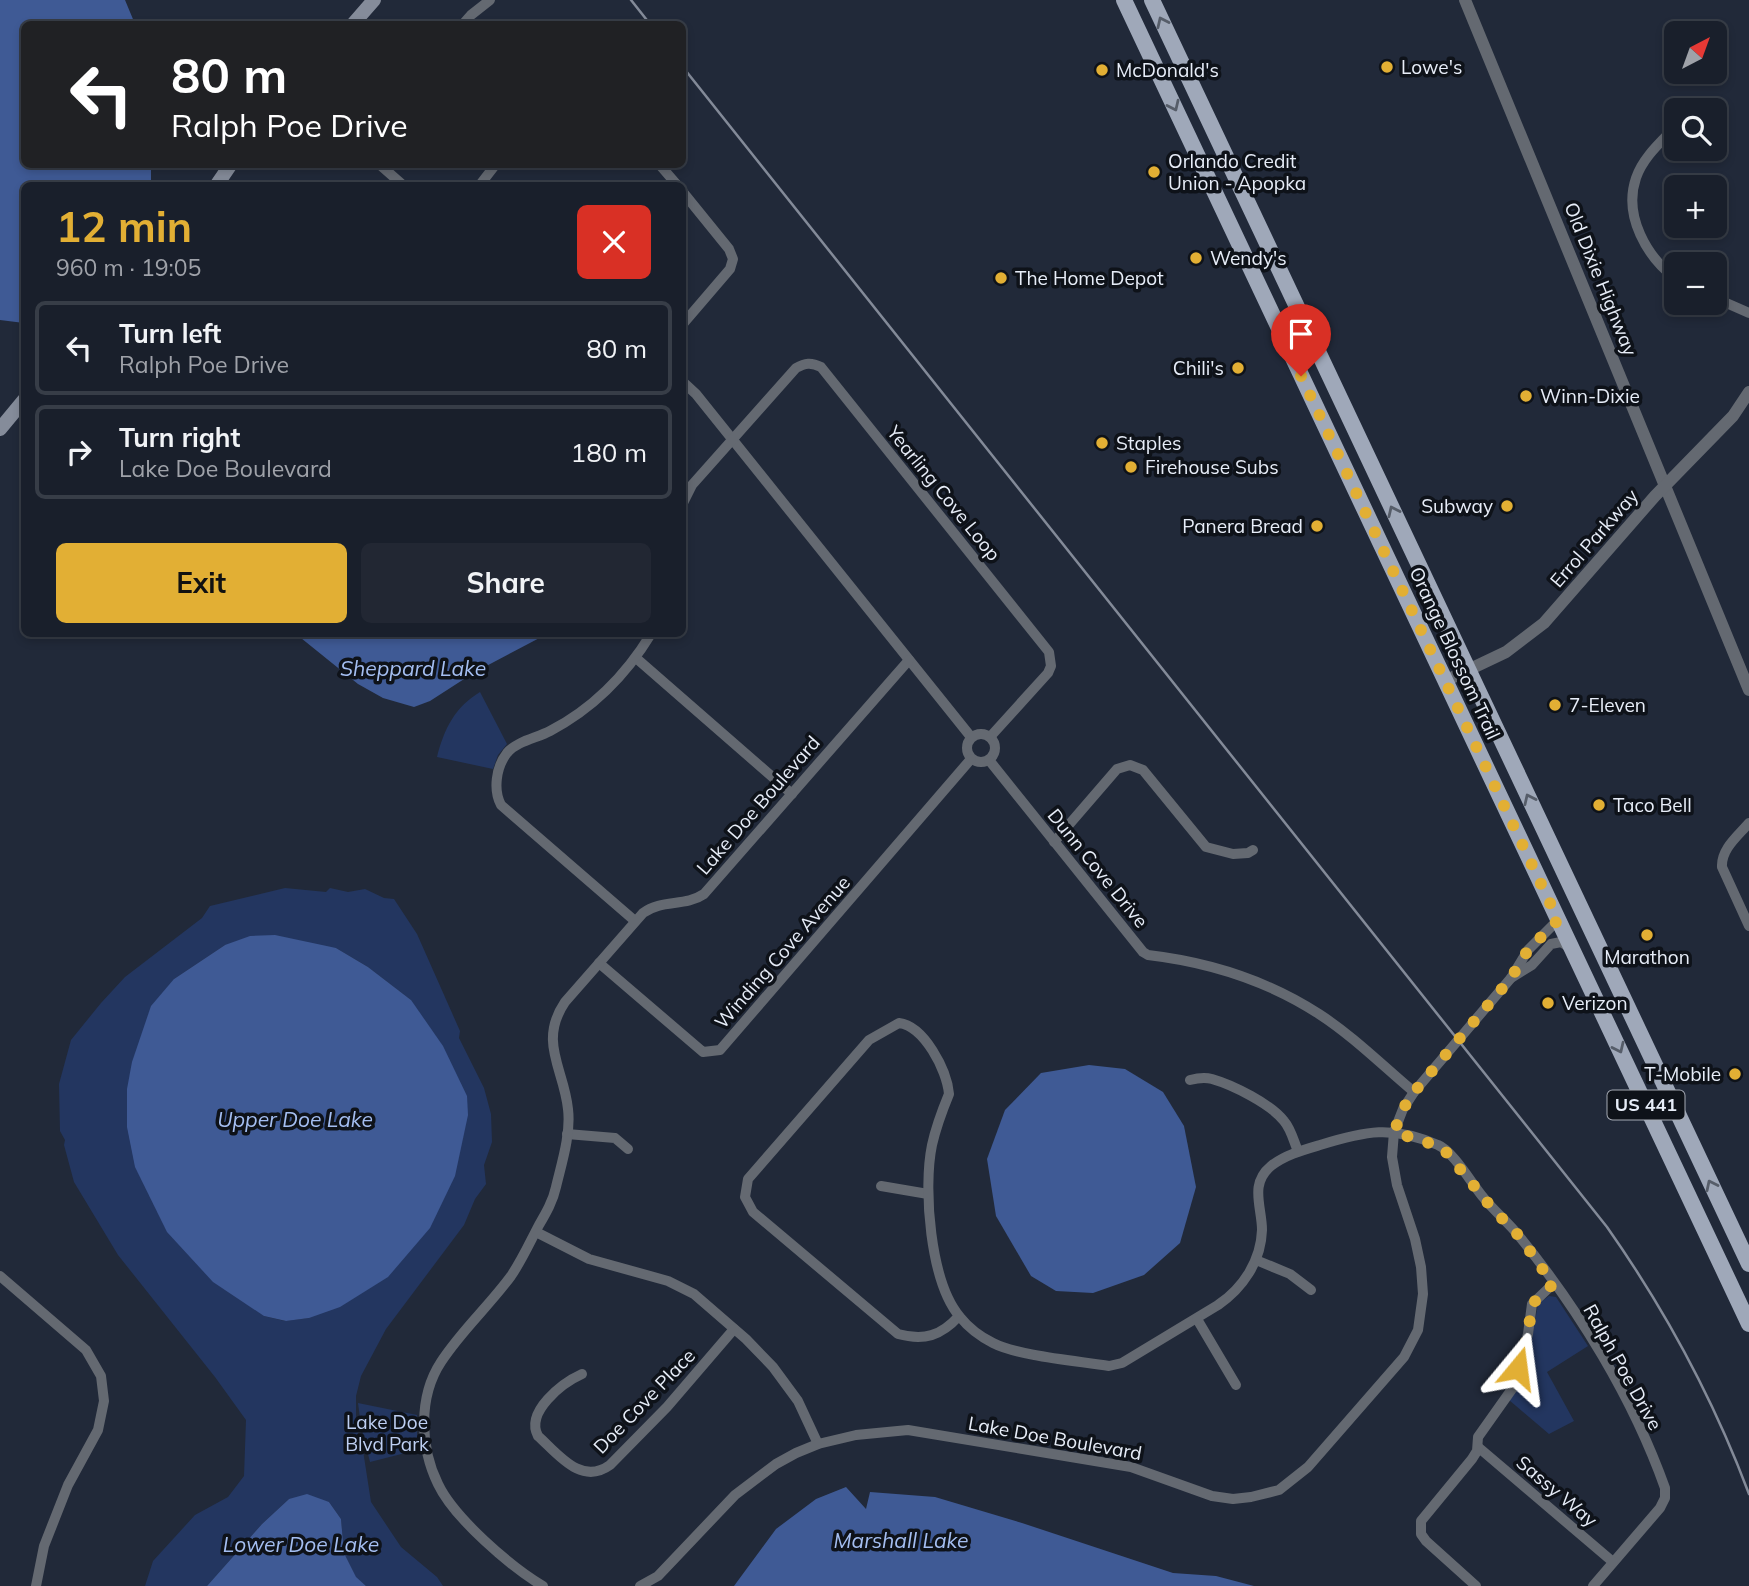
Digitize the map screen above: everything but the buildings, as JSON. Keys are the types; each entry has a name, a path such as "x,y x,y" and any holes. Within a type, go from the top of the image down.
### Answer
{"main road":[{"path":"356,21 374,0"},
{"name":"Orange Blossom Trail","path":"1124,0 1749,1324"},
{"name":"Orange Blossom Trail","path":"1152,0 1749,1264"},
{"path":"1312,398 1335,419 1349,418"},
{"path":"0,429 21,404"},
{"path":"1329,436 1340,435 1348,439 1367,456"},
{"path":"1540,882 1555,896 1568,900 1576,898"},
{"path":"1558,920 1579,927 1597,943"}],"street":[{"path":"466,21 490,0"},
{"name":"Old Dixie Highway","path":"1465,0 1749,690"},
{"path":"1664,138 1654,148 1636,178 1632,204 1639,233 1650,254 1664,270"},
{"path":"384,168 399,182"},
{"path":"482,182 493,168"},
{"path":"662,168 675,182"},
{"path":"686,196 729,249 733,260 730,269 686,320"},
{"path":"1727,303 1749,313"},
{"name":"Yearling Cove Loop","path":"733,439 796,368 804,363 821,367 1049,652 1051,666 1048,673 990,737"},
{"path":"686,385 733,439 971,737"},
{"name":"Errol Parkway","path":"1445,681 1506,652 1524,641 1544,623 1665,486 1733,416 1749,392"},
{"path":"686,497 692,485 733,439"},
{"path":"635,921 501,805 497,798 497,781 508,752 550,731 594,703 636,658 649,637"},
{"path":"636,658 792,794"},
{"name":"Lake Doe Boulevard","path":"544,1586 522,1572 448,1501 438,1485 430,1462 424,1423 428,1388 441,1361 510,1276 552,1200 568,1134 567,1101 553,1051 552,1037 561,1008 643,913 655,905 688,902 704,894 909,660"},
{"path":"983,734 990,737 995,749 989,760 980,762 971,759 967,746 971,737 983,734"},
{"name":"Winding Cove Avenue","path":"599,963 703,1052 720,1051 971,759"},
{"name":"Dunn Cove Drive","path":"989,760 1143,952 1229,972 1294,1000 1320,1014 1414,1092"},
{"path":"1054,842 1117,769 1130,765 1143,770 1206,847 1233,855 1253,850"},
{"path":"1749,823 1721,860 1749,926"},
{"name":"Lake Doe Boulevard","path":"640,1586 658,1576 735,1495 755,1479 796,1453 818,1444 856,1435 908,1430 1131,1467 1212,1496 1233,1499 1279,1490 1308,1467 1404,1357 1418,1330 1423,1294 1421,1267 1415,1239 1396,1185 1392,1157 1394,1132 1403,1109 1414,1092 1511,978 1524,955 1558,920"},
{"name":"Lake Doe Boulevard","path":"1511,978 1532,965 1556,941 1572,949"},
{"path":"959,1316 942,1332 930,1337 920,1339 898,1334 753,1212 745,1197 748,1179 869,1040 888,1027 903,1023 910,1026 928,1044 948,1085 949,1094 932,1146 928,1194 938,1265 946,1290 959,1316 985,1338 1003,1347 1109,1366 1122,1363 1197,1320 1236,1290 1248,1277 1256,1260 1290,1274 1311,1290"},
{"path":"1190,1080 1202,1077 1213,1079 1275,1112 1287,1124 1298,1151"},
{"name":"Ralph Poe Drive","path":"1256,1260 1262,1229 1257,1199 1260,1181 1274,1163 1298,1151 1362,1132 1394,1132 1442,1147 1492,1208 1520,1237 1553,1284 1632,1412 1665,1488 1665,1498 1660,1508 1593,1586"},
{"path":"568,1134 615,1138 628,1149"},
{"path":"881,1186 928,1194"},
{"path":"536,1232 589,1259 668,1280 682,1287 758,1350 786,1383 806,1415 818,1444"},
{"path":"0,1276 86,1350 101,1376 104,1401 98,1430 68,1485 44,1546 36,1586"},
{"path":"1476,1586 1426,1541 1421,1534 1420,1525 1426,1512 1472,1459 1478,1447 1478,1437 1512,1389 1528,1334 1532,1304 1553,1284"},
{"path":"1197,1320 1236,1385"},
{"name":"Doe Cove Place","path":"582,1374 562,1385 535,1416 534,1429 538,1436 576,1470 599,1471 610,1465 667,1407 734,1329"},
{"name":"Sassy Way","path":"1478,1447 1613,1563"}],"green space":[{"path":"480,692 507,744 498,755 493,769 437,757 443,737 457,712"},
{"path":"285,888 326,892 330,888 348,892 365,889 384,898 394,899 417,934 460,1031 459,1038 484,1088 491,1114 492,1142 484,1165 486,1184 475,1199 464,1225 386,1329 361,1376 356,1396 356,1428 362,1444 371,1502 401,1547 437,1577 443,1586 366,1586 356,1578 344,1553 341,1519 329,1502 289,1499 262,1524 207,1586 145,1586 153,1561 195,1515 228,1497 244,1476 246,1420 118,1255 74,1182 65,1140 60,1131 59,1084 71,1040 101,1003 125,977 202,918 210,906","holes":["225,945 336,948 368,967 411,1000 309,1318 285,1321 264,1316 174,979"]},
{"path":"1549,1296 1556,1297 1588,1346 1547,1372 1574,1421 1549,1434 1509,1400 1530,1350 1538,1304"},
{"name":"Lake Doe Blvd Park","path":"358,1403 417,1415 417,1434 421,1449 370,1462"}],"water":[{"path":"0,0 125,0 134,21 21,21 21,168 151,168 151,182 21,182 21,323 0,320"},
{"name":"Sheppard Lake","path":"300,637 541,637 475,672 430,701 414,707 383,698 358,684"},
{"name":"Upper Doe Lake","path":"275,935 336,948 368,967 411,1000 443,1046 467,1096 468,1115 455,1176 430,1228 388,1277 340,1307 309,1318 286,1321 264,1316 213,1282 167,1232 135,1167 127,1127 127,1089 132,1062 151,1006 174,979 225,945 250,936"},
{"path":"1089,1065 1125,1069 1163,1092 1184,1126 1196,1187 1180,1243 1144,1275 1093,1293 1056,1291 1031,1276 996,1216 987,1159 1005,1110 1041,1073"},
{"name":"Marshall Lake","path":"846,1487 866,1509 870,1492 935,1497 1173,1573 1216,1576 1254,1586 734,1586 776,1529 816,1499"},
{"name":"Lower Doe Lake","path":"307,1494 329,1502 341,1519 344,1553 356,1577 366,1586 207,1586 262,1524 289,1499"}],"railway":[{"path":"631,0 648,21"},
{"path":"686,71 1607,1227 1687,1356 1720,1424 1749,1494"}],"place":[{"name":"Lowe's","path":"1387,67"},
{"name":"McDonald's","path":"1102,70"},
{"name":"Orlando Credit Union - Apopka","path":"1154,172"},
{"name":"Wendy's","path":"1196,258"},
{"name":"The Home Depot","path":"1001,278"},
{"name":"Chili's","path":"1238,368"},
{"name":"Winn-Dixie","path":"1526,396"},
{"name":"Staples","path":"1102,443"},
{"name":"Firehouse Subs","path":"1131,467"},
{"name":"Subway","path":"1507,506"},
{"name":"Panera Bread","path":"1317,526"},
{"name":"7-Eleven","path":"1555,705"},
{"name":"Taco Bell","path":"1599,805"},
{"name":"Marathon","path":"1647,935"},
{"name":"Verizon","path":"1548,1003"},
{"name":"T-Mobile","path":"1735,1074"}],"route":[{"path":"1301,376 1558,920 1528,950 1511,978 1414,1092 1403,1109 1394,1132 1438,1145 1449,1153 1492,1208 1520,1237 1553,1284 1532,1304 1528,1334 1518,1368"}]}
